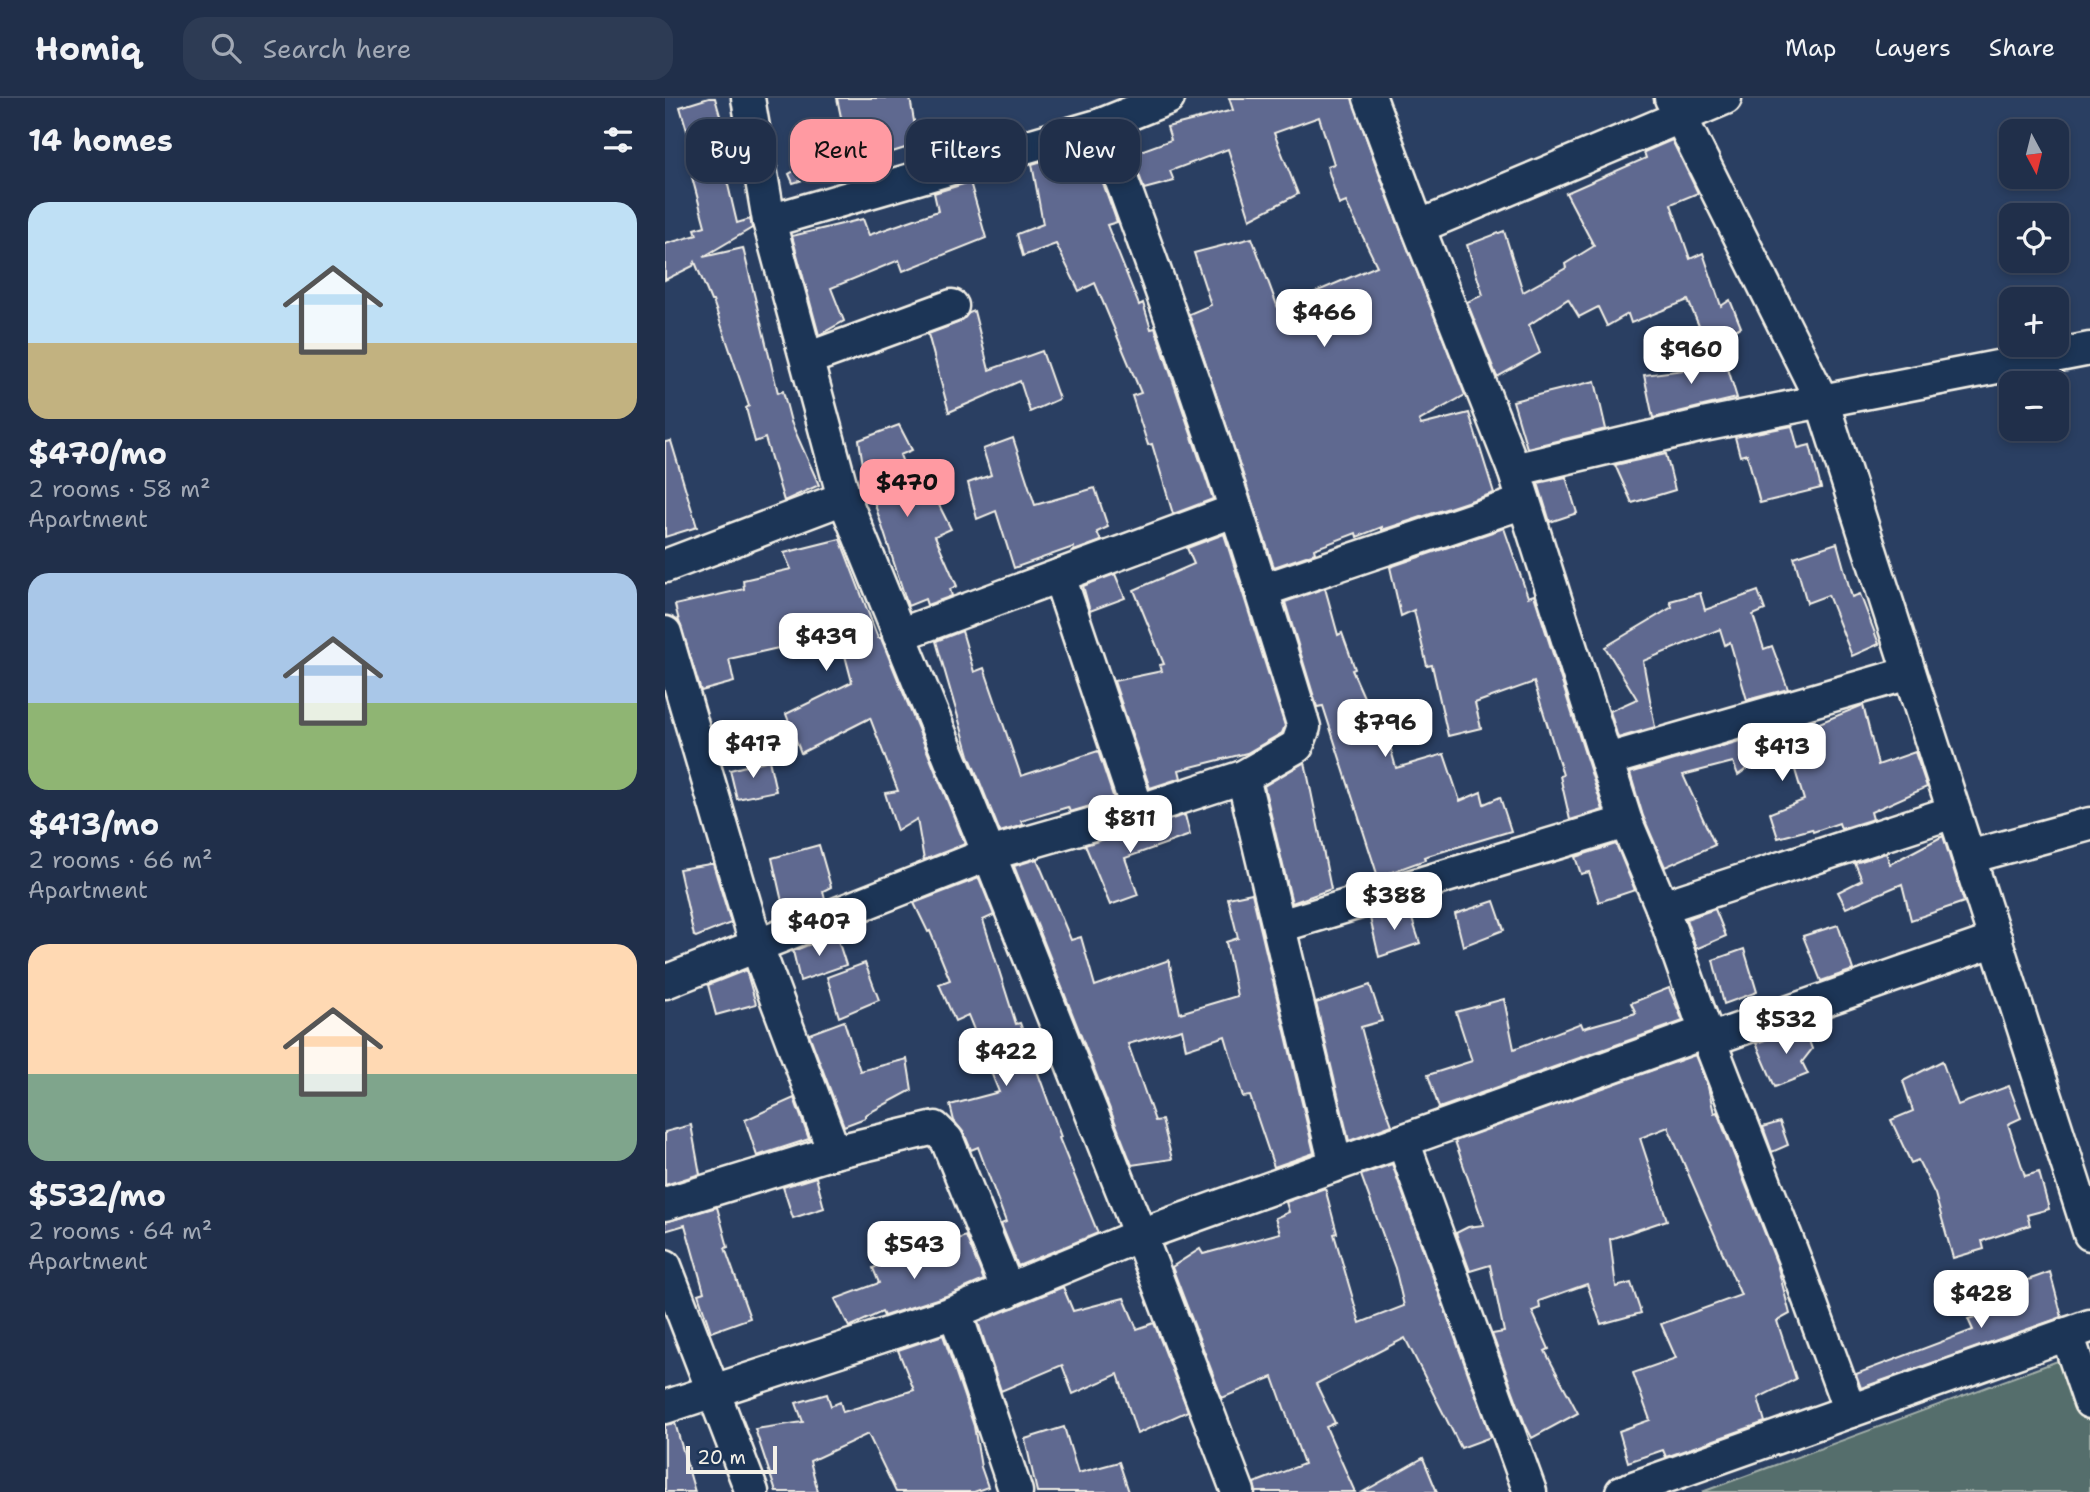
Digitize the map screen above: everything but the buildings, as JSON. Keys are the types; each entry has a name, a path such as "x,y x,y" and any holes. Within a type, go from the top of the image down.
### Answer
{"street":[{"path":"748,98 769,221 844,498 989,854 1140,1235 1238,1492"},
{"path":"1116,119 1168,98"},
{"path":"1370,98 1514,471 1626,822 1662,908 1707,1036 1789,1245 1850,1411"},
{"path":"1418,227 1676,107 1725,98"},
{"path":"1676,107 1822,401 2090,1234"},
{"path":"769,221 1040,143"},
{"path":"665,982 989,854 1243,777 1297,746 1304,727 1263,590 1123,182"},
{"path":"807,359 952,306"},
{"path":"1514,471 1703,425 2090,349"},
{"path":"665,566 844,498"},
{"path":"1263,590 1524,502"},
{"path":"899,635 1236,510"},
{"path":"1059,576 1138,811"},
{"path":"665,632 757,947 834,1152"},
{"path":"1607,760 1909,673"},
{"path":"1243,777 1336,1165"},
{"path":"1662,908 1953,813"},
{"path":"1280,926 1626,822"},
{"path":"1969,857 2090,824"},
{"path":"665,1407 955,1312 1140,1235 1403,1141 1996,940"},
{"path":"665,1205 834,1152 935,1128 947,1140 1008,1292"},
{"path":"1403,1141 1530,1492"},
{"path":"665,1266 752,1492"},
{"path":"955,1312 1016,1492"},
{"path":"1622,1492 2078,1330 2090,1402"}],"green space":[{"path":"2074,1355 2090,1402 2090,1492 1702,1492"}]}
